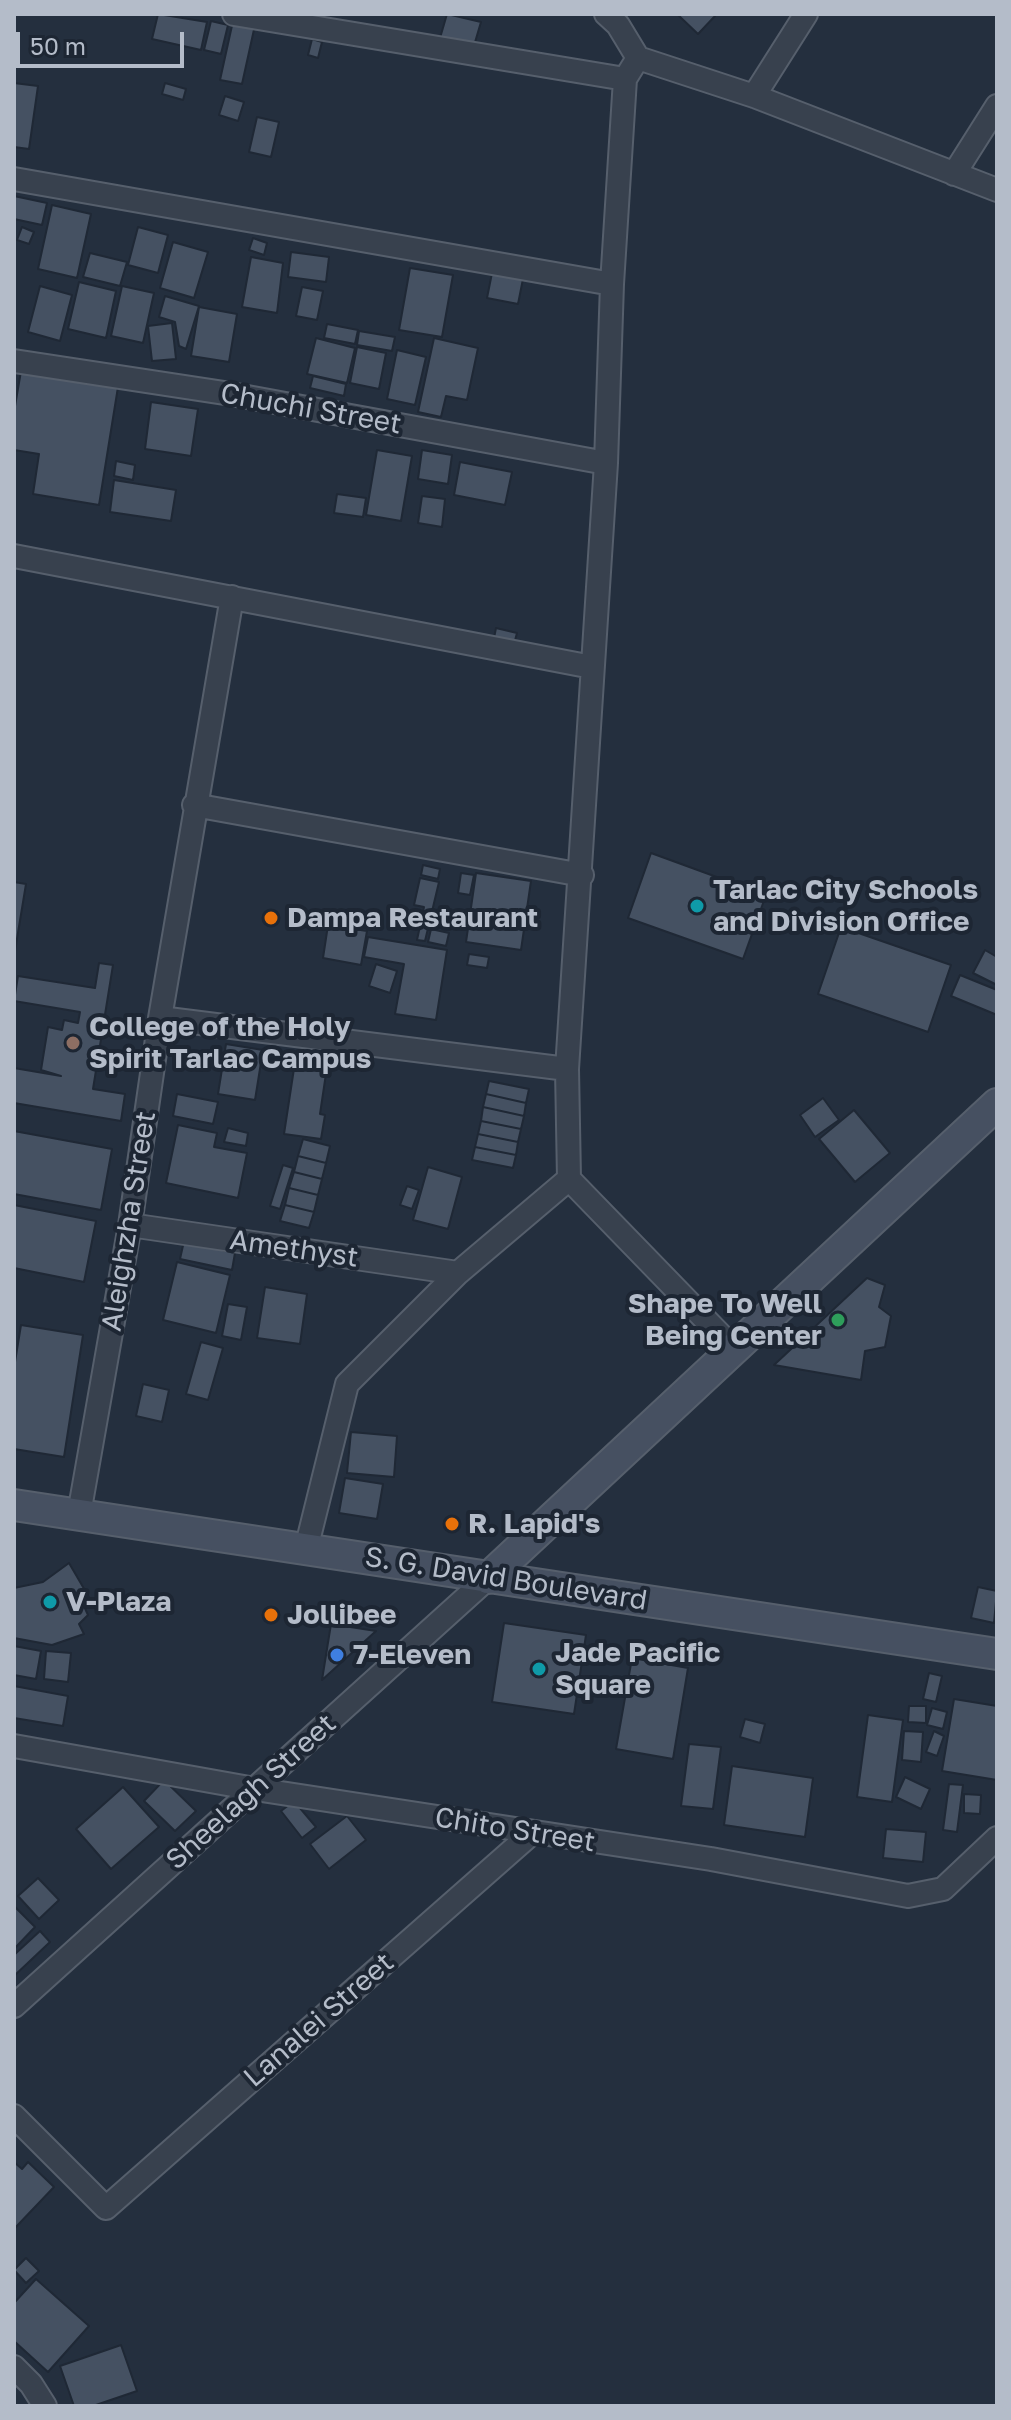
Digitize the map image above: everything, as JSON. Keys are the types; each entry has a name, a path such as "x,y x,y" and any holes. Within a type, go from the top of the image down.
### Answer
{"street":[{"path":"234,14 625,79"},
{"path":"606,14 618,25 638,58 754,96 997,190"},
{"path":"754,96 806,14"},
{"path":"638,58 625,79 612,284 606,463 582,875 567,1069 569,1179 734,1349"},
{"path":"954,174 997,106"},
{"path":"14,179 612,284"},
{"name":"Chuchi Street","path":"14,361 231,394 606,463"},
{"path":"14,556 592,667"},
{"name":"Aleighzha Street","path":"79,1514 130,1225 194,805 232,597"},
{"path":"194,805 582,875"},
{"path":"160,1018 567,1069"},
{"path":"488,1578 997,1104"},
{"path":"306,1549 347,1384 458,1273 569,1179"},
{"name":"Amethyst","path":"130,1225 458,1273"},
{"name":"S. G. David Boulevard","path":"14,1505 997,1654"},
{"name":"Sheelagh Street","path":"14,2006 488,1578"},
{"name":"Chito Street","path":"18,1751 711,1859 908,1896 943,1889 997,1838"},
{"name":"Lanalei Street","path":"14,2116 106,2208 532,1833"},
{"path":"14,2367 31,2384 45,2406"}],"building":[{"path":"158,14 207,22 201,50 152,39"},
{"path":"447,14 481,22 473,49 440,38"},
{"path":"677,14 713,14 715,16 698,34"},
{"path":"211,21 228,25 221,54 204,50"},
{"path":"233,21 255,25 242,84 220,80"},
{"path":"312,39 322,42 318,58 308,55"},
{"path":"14,83 38,86 29,149 14,147"},
{"path":"165,83 186,89 183,100 162,94"},
{"path":"225,96 244,102 238,121 219,115"},
{"path":"257,117 279,122 271,157 249,152"},
{"path":"14,196 47,203 42,225 14,219"},
{"path":"52,205 91,214 77,278 38,269"},
{"path":"22,227 34,232 29,244 17,240"},
{"path":"138,227 168,235 158,273 128,265"},
{"path":"253,238 267,243 264,255 249,250"},
{"path":"173,242 208,252 194,298 160,288"},
{"path":"291,252 329,257 326,282 288,277"},
{"path":"90,253 127,262 120,286 83,277"},
{"path":"251,257 283,263 277,313 242,307"},
{"path":"410,268 453,275 442,337 399,330"},
{"path":"492,273 523,279 518,304 487,298"},
{"path":"79,282 116,291 106,338 68,329"},
{"path":"40,286 72,295 60,341 28,332"},
{"path":"122,286 154,293 143,343 111,336"},
{"path":"302,287 323,291 317,320 296,316"},
{"path":"165,296 199,306 186,349 179,346 175,322 159,317"},
{"path":"199,307 237,314 229,362 191,356"},
{"path":"172,323 176,359 152,361 148,326"},
{"path":"327,324 358,330 355,344 324,338"},
{"path":"359,331 395,337 392,351 357,345"},
{"path":"316,338 355,348 347,383 307,374"},
{"path":"434,338 478,348 467,400 446,396 441,417 418,412"},
{"path":"357,347 386,353 379,389 350,383"},
{"path":"397,350 426,357 415,405 387,399"},
{"path":"21,371 118,387 99,505 33,494 39,454 14,450 14,412"},
{"path":"313,376 346,384 344,396 310,388"},
{"path":"151,402 198,409 191,456 145,449"},
{"path":"377,450 412,456 401,521 366,515"},
{"path":"422,450 452,455 448,484 418,479"},
{"path":"116,461 135,465 133,480 114,476"},
{"path":"460,462 512,472 505,505 454,495"},
{"path":"114,480 176,490 171,521 110,512"},
{"path":"337,494 366,498 363,517 334,513"},
{"path":"422,496 445,499 442,527 418,523"},
{"path":"496,628 517,633 513,648 493,643"},
{"name":"Tarlac City Schools and Division Office","path":"651,853 766,895 743,959 628,918"},
{"path":"423,865 440,869 438,879 421,875"},
{"path":"461,873 474,875 470,895 458,893"},
{"path":"476,873 531,881 521,950 466,942"},
{"path":"420,878 439,882 425,941 417,940 424,907 414,905"},
{"path":"14,882 26,884 14,957"},
{"path":"328,925 367,931 361,965 323,958"},
{"path":"841,927 951,965 928,1032 818,994"},
{"path":"431,929 449,933 446,946 428,942"},
{"path":"368,937 447,950 436,1020 395,1014 404,964 364,957"},
{"path":"985,950 997,957 997,985 973,973"},
{"path":"469,954 489,957 487,968 467,965"},
{"path":"99,963 113,965 93,1089 125,1094 121,1121 14,1103 14,1068 61,1076 41,1070 48,1027 62,1030 64,1020 78,1023 80,1012 14,1001 18,976 95,988"},
{"path":"376,964 397,971 390,993 369,986"},
{"path":"960,975 997,990 997,1015 951,996"},
{"path":"226,1044 263,1050 255,1100 218,1094"},
{"path":"295,1062 327,1067 320,1114 325,1115 321,1139 284,1134"},
{"path":"489,1081 529,1089 526,1103 486,1094"},
{"path":"177,1094 218,1102 213,1124 173,1116"},
{"path":"486,1094 526,1103 524,1116 483,1107"},
{"path":"823,1098 839,1120 815,1137 800,1115"},
{"path":"483,1107 524,1116 521,1129 481,1121"},
{"path":"854,1110 890,1153 855,1182 819,1139"},
{"path":"481,1121 521,1129 518,1142 478,1134"},
{"path":"178,1125 217,1133 214,1147 247,1153 238,1198 166,1183"},
{"path":"228,1128 248,1133 246,1146 224,1142"},
{"path":"14,1131 112,1149 101,1210 14,1194"},
{"path":"478,1134 518,1142 516,1155 475,1147"},
{"path":"303,1139 330,1146 326,1163 298,1156"},
{"path":"475,1147 516,1155 513,1168 472,1160"},
{"path":"298,1156 326,1163 322,1179 294,1172"},
{"path":"283,1165 293,1168 280,1209 270,1206"},
{"path":"428,1167 462,1177 448,1229 413,1220"},
{"path":"294,1172 322,1179 318,1195 289,1188"},
{"path":"407,1186 419,1190 412,1209 400,1205"},
{"path":"289,1188 318,1195 314,1212 285,1205"},
{"path":"14,1205 96,1221 84,1282 14,1268"},
{"path":"285,1205 314,1212 309,1228 280,1221"},
{"path":"184,1241 235,1253 232,1270 180,1259"},
{"path":"177,1262 230,1275 216,1333 163,1320"},
{"path":"867,1278 885,1285 879,1307 891,1316 885,1347 865,1351 861,1380 774,1365"},
{"path":"265,1287 307,1294 300,1344 257,1338"},
{"path":"228,1304 247,1307 241,1340 222,1336"},
{"path":"21,1325 83,1335 64,1457 14,1449 14,1368"},
{"path":"201,1342 223,1348 208,1400 186,1394"},
{"path":"143,1384 169,1390 162,1422 136,1416"},
{"path":"351,1432 397,1436 394,1477 347,1473"},
{"path":"345,1478 383,1484 377,1519 339,1513"},
{"name":"V-Plaza","path":"69,1563 90,1599 83,1604 88,1615 79,1624 84,1634 52,1645 14,1638 14,1588 43,1582"},
{"path":"978,1587 997,1591 994,1623 971,1618"},
{"name":"Jade Pacific Square","path":"504,1623 586,1635 574,1714 492,1702"},
{"name":"7-Eleven","path":"331,1624 376,1631 322,1680"},
{"path":"14,1646 41,1651 36,1679 14,1675"},
{"path":"46,1651 71,1653 68,1682 44,1679"},
{"path":"632,1658 688,1668 673,1759 616,1749"},
{"path":"929,1673 942,1676 936,1702 923,1699"},
{"path":"14,1686 68,1696 63,1726 14,1718"},
{"path":"954,1699 997,1706 997,1780 942,1771"},
{"path":"909,1706 926,1706 926,1723 908,1722"},
{"path":"932,1708 947,1712 943,1729 927,1725"},
{"path":"868,1715 903,1720 892,1802 857,1797"},
{"path":"745,1719 765,1724 760,1743 740,1737"},
{"path":"904,1731 923,1732 921,1762 902,1760"},
{"path":"934,1731 944,1736 937,1756 926,1752"},
{"path":"689,1744 721,1747 713,1809 681,1806"},
{"path":"732,1766 813,1778 805,1837 724,1825"},
{"path":"905,1777 930,1789 921,1809 896,1797"},
{"path":"164,1780 196,1811 175,1831 144,1801"},
{"path":"949,1784 963,1785 957,1832 943,1830"},
{"path":"123,1787 159,1827 111,1869 76,1829"},
{"path":"964,1794 981,1795 980,1814 964,1813"},
{"path":"294,1801 316,1827 302,1838 281,1811"},
{"path":"347,1816 366,1840 329,1869 310,1844"},
{"path":"886,1829 926,1832 923,1862 883,1858"},
{"path":"38,1878 59,1900 39,1919 18,1896"},
{"path":"14,1906 35,1927 14,1949"},
{"path":"40,1931 50,1942 14,1976 14,1955"},
{"path":"14,2162 22,2169 28,2162 54,2187 14,2229"},
{"path":"26,2258 39,2271 26,2283 14,2270"},
{"path":"36,2279 89,2326 48,2372 14,2341 14,2303"},
{"path":"121,2345 137,2391 93,2406 74,2406 60,2366"}],"place":[{"name":"Tarlac City Schools and Division Office","path":"697,906"},
{"name":"Dampa Restaurant","path":"271,918"},
{"name":"College of the Holy Spirit Tarlac Campus","path":"73,1043"},
{"name":"Shape To Well Being Center","path":"838,1320"},
{"name":"R. Lapid's","path":"452,1524"},
{"name":"V-Plaza","path":"50,1602"},
{"name":"Jollibee","path":"271,1615"},
{"name":"7-Eleven","path":"337,1655"},
{"name":"Jade Pacific Square","path":"539,1669"}]}
